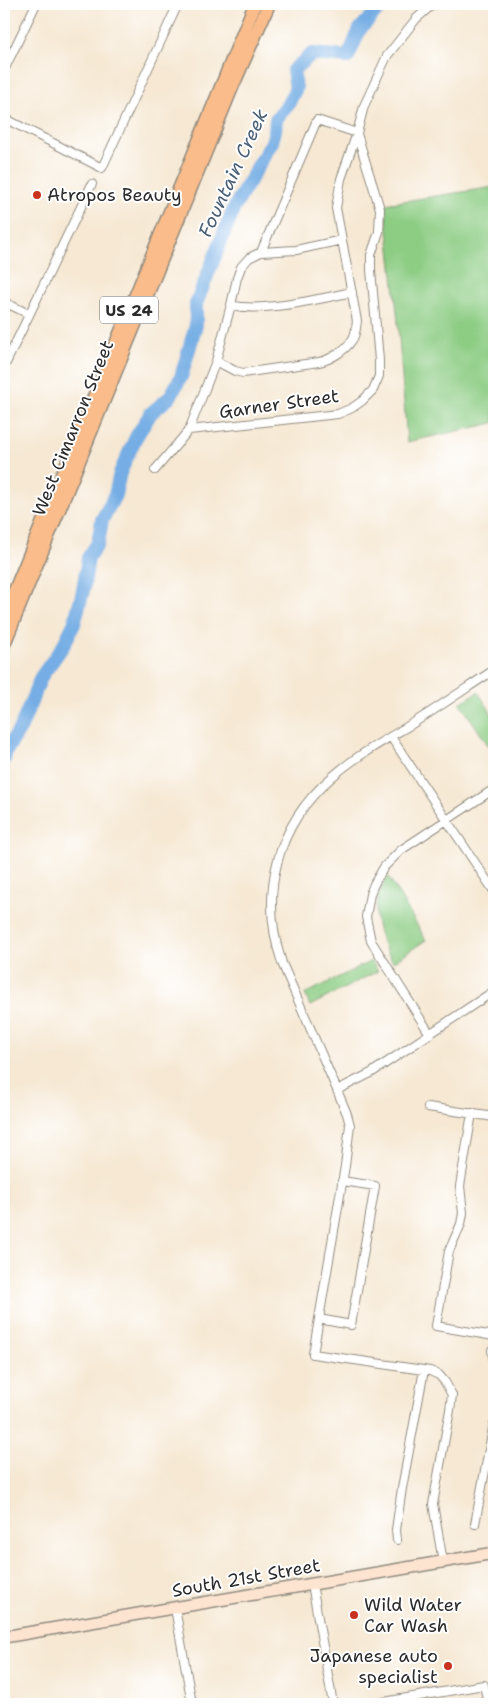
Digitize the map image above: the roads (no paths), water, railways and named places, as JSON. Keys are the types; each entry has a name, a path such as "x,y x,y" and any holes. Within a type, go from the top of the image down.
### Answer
{"highway":[{"name":"West Cimarron Street","path":"4,617 255,4"},
{"name":"West Cimarron Street","path":"4,644 233,85 269,4"},
{"path":"4,611 16,588"}],"main road":[{"name":"South 21st Street","path":"4,1637 494,1553"}],"street":[{"path":"4,70 36,4"},
{"path":"4,118 102,168 178,4"},
{"path":"216,361 243,373 328,360 352,342 357,321 336,208 341,179 364,106 387,56 416,18 433,4"},
{"path":"342,240 296,250 261,252 317,120 357,133"},
{"name":"Garner Street","path":"189,430 338,414 352,408 373,390 379,376 379,360 371,255 380,232 380,209 357,133"},
{"path":"4,366 92,184"},
{"name":"Garner Street","path":"155,470 189,430 216,361 241,267 249,258 261,252"},
{"path":"231,305 241,308 256,307 312,300 352,292"},
{"path":"4,302 29,314"},
{"path":"443,1562 433,1504 452,1394 445,1382 440,1376 424,1370 313,1354 350,1125 337,1090 282,963 276,946 271,905 277,864 288,830 310,799 333,776 494,670"},
{"path":"392,736 494,890"},
{"path":"430,1034 382,962 371,942 366,917 370,894 384,867 401,850 494,789"},
{"path":"337,1090 371,1073 494,991"},
{"path":"428,1107 494,1117"},
{"path":"472,1113 460,1186 463,1213 461,1224 449,1251 436,1326 494,1336"},
{"path":"319,1319 351,1325 375,1186 342,1181"},
{"path":"494,1348 492,1350 494,1362"},
{"path":"397,1540 396,1530 402,1488 424,1370"},
{"path":"475,1524 494,1423"},
{"path":"312,1584 333,1704"},
{"path":"175,1608 192,1704"},
{"path":"372,1704 484,1685 488,1704"}],"waterway":[{"name":"Fountain Creek","path":"4,759 6,751 21,727 41,677 63,646 74,624 83,591 88,558 98,543 102,520 115,495 120,473 136,437 151,413 170,397 181,377 196,325 196,304 234,208 272,142 276,119 288,104 296,88 293,70 312,54 348,57 360,29 383,4"}],"place":[{"name":"Atropos Beauty","path":"37,195"},
{"name":"Wild Water Car Wash","path":"354,1615"},
{"name":"Japanese auto specialist","path":"448,1666"}]}
